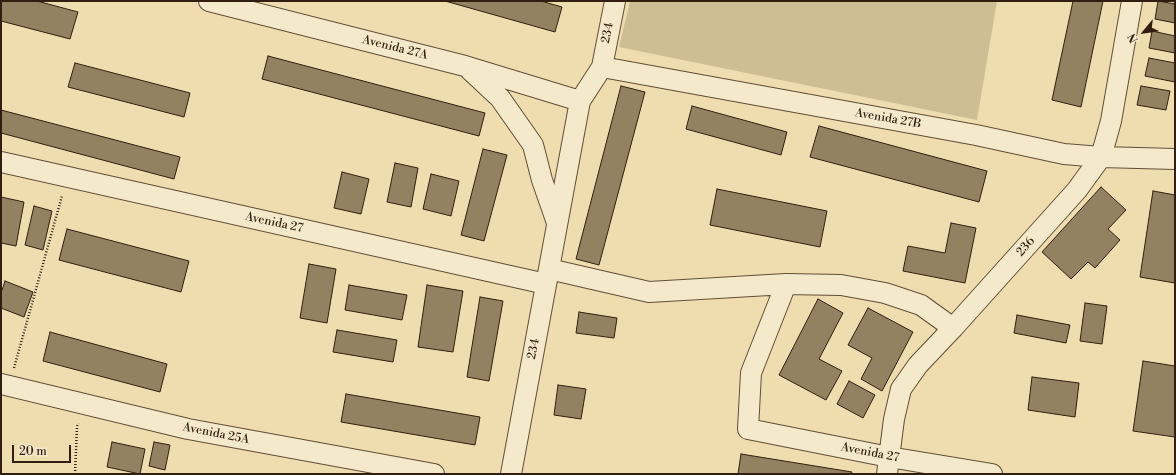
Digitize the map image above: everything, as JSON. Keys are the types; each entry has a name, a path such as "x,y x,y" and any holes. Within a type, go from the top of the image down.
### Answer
{"street":[{"name":"Avenida 27A","path":"209,1 465,66 580,101"},
{"name":"234","path":"511,474 580,101 602,67 615,1"},
{"name":"236","path":"888,465 894,419 901,389 918,365 1078,190 1101,157 1111,121 1132,1"},
{"name":"234","path":"465,66 500,98 533,145 542,180 557,224"},
{"name":"Avenida 27B","path":"602,67 976,135 1064,154 1101,157 1175,159"},
{"name":"Avenida 27","path":"1,162 68,178 548,277 649,292 786,284 841,285 885,293 921,305 953,328"},
{"name":"Avenida 27","path":"786,284 751,373 748,429 888,465 992,474"},
{"name":"Avenida 25A","path":"5,385 83,405 188,429 434,474"}],"path":[{"path":"5,385 68,178"},
{"path":"75,474 76,427 83,405"}],"shaded area":[{"path":"630,1 997,1 977,120 619,47"}],"building":[{"path":"1,1 37,1 78,12 70,39 1,21"},
{"path":"445,1 541,1 562,7 555,32"},
{"path":"1073,1 1103,1 1081,107 1052,100"},
{"path":"1158,1 1175,4 1175,23 1155,19"},
{"path":"1152,31 1175,36 1175,53 1149,48"},
{"path":"268,56 485,113 479,136 262,79"},
{"path":"1149,58 1175,63 1175,82 1145,76"},
{"path":"75,63 190,93 184,117 68,87"},
{"path":"621,86 645,92 599,265 576,259"},
{"path":"1141,86 1170,91 1166,110 1137,105"},
{"path":"692,106 787,132 781,155 686,129"},
{"path":"1,110 180,157 174,179 1,133"},
{"path":"819,126 987,171 979,202 810,157"},
{"path":"483,149 507,155 484,241 461,235"},
{"path":"395,163 418,168 411,207 387,202"},
{"path":"342,172 369,179 361,214 334,208"},
{"path":"431,174 459,181 451,216 423,209"},
{"path":"1101,187 1126,210 1108,229 1120,240 1095,268 1088,262 1071,279 1042,252"},
{"path":"717,189 827,211 820,247 710,225"},
{"path":"1153,191 1175,195 1175,283 1140,277"},
{"path":"1,197 24,202 16,246 1,243"},
{"path":"34,206 52,211 43,250 25,245"},
{"path":"951,223 976,228 965,283 903,271 908,246 945,253"},
{"path":"67,229 189,261 181,292 59,260"},
{"path":"309,264 336,269 327,323 300,318"},
{"path":"5,281 33,292 24,317 1,308 1,293"},
{"path":"349,285 407,295 402,320 345,310"},
{"path":"427,285 463,291 453,352 418,347"},
{"path":"480,297 503,301 489,381 467,377"},
{"path":"818,299 843,313 819,359 842,371 826,400 779,375"},
{"path":"1085,303 1107,306 1102,344 1080,341"},
{"path":"868,308 913,332 882,391 861,379 872,358 848,345"},
{"path":"579,312 617,318 614,338 576,333"},
{"path":"1017,315 1070,325 1066,343 1014,333"},
{"path":"337,330 397,340 393,362 333,352"},
{"path":"50,332 167,364 160,392 43,361"},
{"path":"1143,361 1175,366 1175,437 1133,431"},
{"path":"1032,377 1079,383 1075,417 1028,410"},
{"path":"849,381 875,395 863,418 837,404"},
{"path":"558,385 586,389 581,419 554,415"},
{"path":"346,394 480,417 475,445 341,422"},
{"path":"112,442 145,449 140,474 107,467"},
{"path":"154,442 170,445 165,470 149,466"},
{"path":"741,454 852,472 851,474 738,474"}]}
